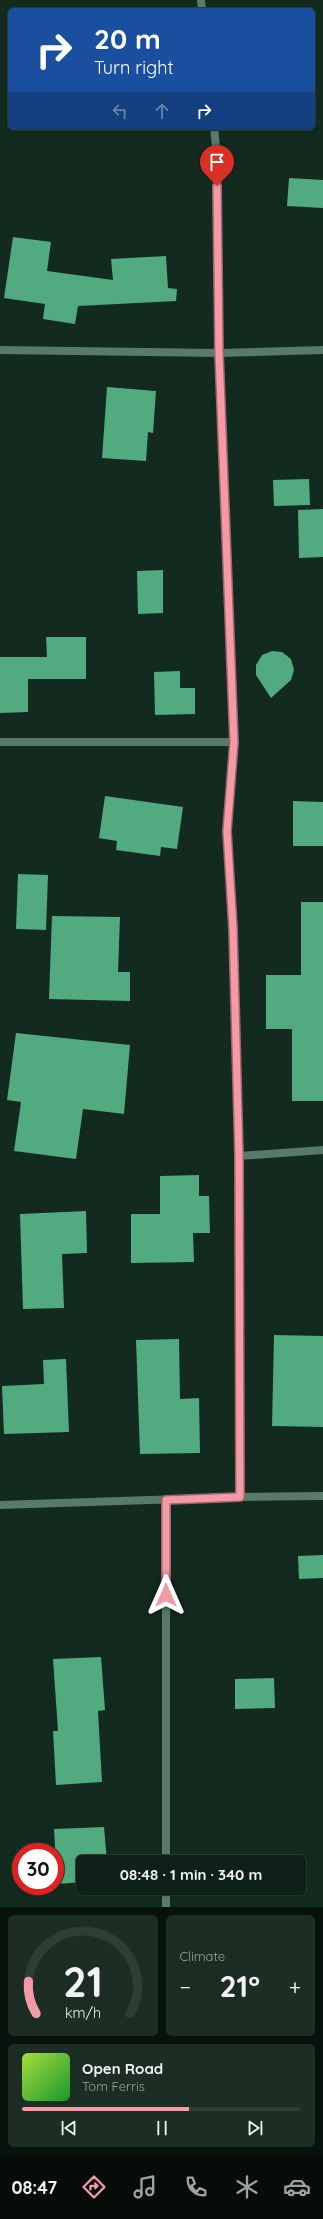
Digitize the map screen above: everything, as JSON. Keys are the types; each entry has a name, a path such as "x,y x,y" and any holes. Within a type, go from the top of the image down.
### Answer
{"street":[{"path":"214,130 217,156 219,353 234,742 227,831 233,928 239,1156 240,1497"},
{"path":"0,350 219,353 323,350"},
{"path":"0,742 234,742"},
{"path":"239,1156 323,1150"},
{"path":"0,1505 240,1497 323,1496"},
{"path":"166,1500 166,1855"},
{"path":"166,1895 166,1907"}],"building":[{"path":"289,178 323,180 323,208 287,206"},
{"path":"13,237 51,242 47,271 113,280 111,259 166,256 168,288 177,289 176,301 78,306 75,324 43,319 45,304 4,298"},
{"path":"107,387 156,391 153,433 148,432 146,461 102,458"},
{"path":"309,479 310,505 274,506 273,480"},
{"path":"323,509 323,557 299,558 298,510"},
{"path":"163,570 163,613 138,614 137,571"},
{"path":"46,637 86,637 86,679 28,679 28,712 0,713 0,657 47,657"},
{"path":"272,651 282,652 291,659 294,670 291,680 271,698 256,675 256,665 262,655"},
{"path":"180,671 180,688 195,688 195,714 155,715 154,672"},
{"path":"105,796 183,807 177,849 161,847 160,856 116,850 117,841 99,838"},
{"path":"293,801 323,802 323,846 293,846"},
{"path":"18,874 48,875 46,930 16,929"},
{"path":"301,902 323,902 323,1101 292,1101 292,1029 266,1029 266,975 301,975"},
{"path":"52,916 120,917 118,972 130,972 130,1001 49,999"},
{"path":"16,1033 130,1045 124,1114 83,1109 76,1159 14,1151 21,1102 7,1100"},
{"path":"199,1175 199,1196 209,1196 210,1233 193,1233 194,1262 131,1263 131,1214 160,1214 160,1176"},
{"path":"86,1211 87,1253 62,1254 64,1308 23,1309 20,1214"},
{"path":"274,1335 323,1336 323,1427 272,1426"},
{"path":"179,1339 180,1399 199,1398 200,1453 140,1454 136,1340"},
{"path":"66,1359 69,1432 4,1434 2,1386 44,1384 43,1360"},
{"path":"323,1555 323,1578 299,1579 298,1556"},
{"path":"101,1657 105,1710 98,1711 102,1782 56,1785 53,1731 58,1731 53,1659"},
{"path":"274,1678 275,1708 235,1709 235,1679"},
{"path":"104,1827 106,1855 76,1855 76,1883 64,1883 64,1843 55,1843 54,1829"}],"route":[{"path":"166,1595 166,1500 240,1497 239,1156 233,928 227,831 234,742 219,353 217,186"}]}
